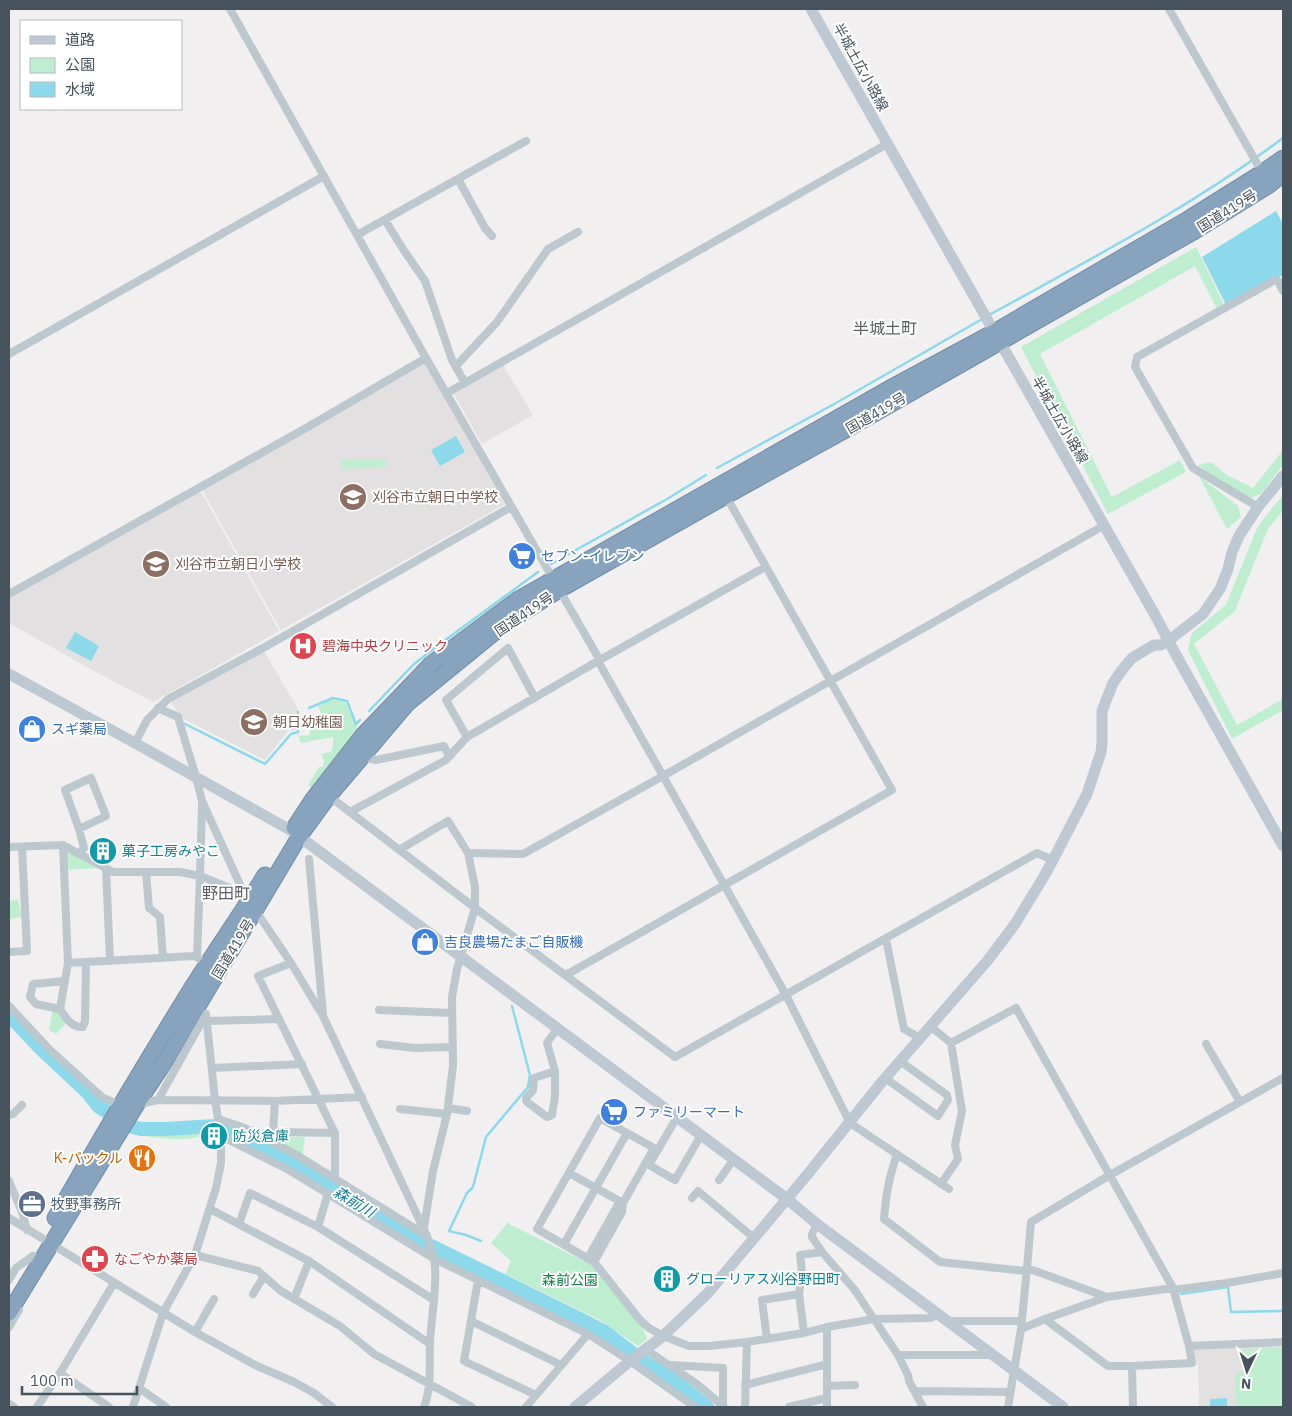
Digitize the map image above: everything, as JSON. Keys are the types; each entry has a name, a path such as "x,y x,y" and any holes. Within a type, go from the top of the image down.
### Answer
{"highway":[{"name":"国道419号","path":"47,1241 114,1114 202,960 250,902 296,834 407,704 556,585 991,327 1195,231 1265,179 1283,158"},
{"name":"国道419号","path":"1265,179 1283,174"},
{"name":"国道419号","path":"296,834 313,799 363,735 431,664 517,600 556,585 726,496 852,427 991,327"},
{"name":"国道419号","path":"9,1313 47,1241 164,1064 250,902"},
{"name":"国道419号","path":"9,1295 36,1259"}],"street":[{"path":"230,9 426,358 598,657 598,661 662,776 786,994 850,1123 948,1189"},
{"name":"半城土広小路線","path":"811,9 1283,846"},
{"path":"1169,9 1265,179"},
{"path":"357,235 526,141"},
{"path":"447,393 887,144"},
{"path":"9,354 324,176"},
{"path":"458,179 485,228 492,236"},
{"path":"385,220 402,249 425,281 452,360 465,382"},
{"path":"456,366 497,322 548,249 578,232"},
{"path":"1258,507 1193,468 1135,367 1137,358 1274,280 1278,281 1283,291"},
{"path":"9,594 426,358"},
{"path":"578,1406 630,1361 663,1336 708,1293 850,1123 885,1078 988,960 1014,924 1053,860 1087,794 1102,743 1102,712 1113,683 1132,658 1154,645 1161,645 1168,641 1203,614 1220,589 1239,536 1258,507 1283,476"},
{"path":"566,975 892,790 726,496"},
{"path":"135,743 147,720 168,700 511,507"},
{"path":"468,853 524,854 1103,526"},
{"path":"350,812 446,760 467,737 765,567"},
{"path":"467,737 446,700 508,648 536,698"},
{"path":"9,674 296,834 734,1159 817,1224 1063,1407"},
{"path":"158,708 178,717 202,801 250,902 324,1016 428,1236 435,1266 429,1383 424,1407"},
{"path":"362,757 376,760 444,746 450,756"},
{"path":"79,829 106,816 91,778 65,790 84,848 80,854"},
{"path":"329,796 675,1057 1037,853 1053,860"},
{"path":"68,963 194,956 202,960 200,876 202,801"},
{"path":"399,850 448,821 468,853 475,887 475,908 457,969 452,997 453,1066 447,1111 424,1227"},
{"path":"9,847 63,845 113,872 180,872 200,876 250,902"},
{"path":"60,1010 68,963 63,845"},
{"path":"9,952 27,951 22,847"},
{"path":"308,859 324,1016"},
{"path":"106,868 110,961"},
{"path":"146,872 149,908 160,917 162,958"},
{"path":"886,938 904,1029 920,1038"},
{"path":"65,980 33,984 30,997 36,1004 60,1010 68,1021 78,1027 83,1027 85,1022 86,962"},
{"path":"291,963 258,976 335,1133 335,1179"},
{"path":"9,1006 50,1050 102,1097 114,1114"},
{"path":"951,1043 1016,1008 1173,1289 1192,1363 1108,1366 1045,1319"},
{"path":"379,1010 452,1013"},
{"path":"133,1407 163,1313 195,1255 216,1188 221,1163 221,1136 215,1100 206,1014 158,1100"},
{"path":"207,1021 279,1019"},
{"path":"930,1026 951,1043 962,1111 955,1145 958,1159 941,1184"},
{"path":"555,1071 534,1078 533,1090 526,1098 527,1102 547,1118 552,1115 555,1096 555,1071 546,1043 557,1029"},
{"path":"380,1044 416,1048 453,1047"},
{"path":"1206,1044 1240,1102"},
{"path":"885,1078 938,1116 948,1100 947,1095 900,1061"},
{"path":"212,1068 302,1064"},
{"path":"1008,1407 1022,1325 1031,1222 1110,1175 1283,1078"},
{"path":"134,1110 158,1100 275,1101 362,1097"},
{"path":"275,1101 273,1132 335,1133"},
{"path":"9,1115 13,1114 22,1105"},
{"path":"400,1109 467,1111"},
{"path":"677,1117 649,1165 675,1180 700,1135"},
{"path":"591,1260 622,1212 621,1202 654,1148 600,1118 537,1229 591,1260 640,1320 650,1328 663,1336 689,1346 747,1342 874,1319 944,1318 1022,1325 1107,1297 1227,1283 1283,1273"},
{"path":"218,1119 245,1128 295,1154 428,1236"},
{"path":"564,1244 627,1132"},
{"path":"221,1136 289,1170 433,1258 588,1334 695,1407"},
{"path":"897,1154 889,1176 884,1219 940,1262 1026,1270 1107,1297"},
{"path":"719,1180 734,1159"},
{"path":"568,1173 621,1202"},
{"path":"9,1181 22,1212 27,1230"},
{"path":"692,1198 698,1191 754,1238"},
{"path":"239,1224 250,1193 318,1227 434,1300"},
{"path":"318,1227 328,1193"},
{"path":"210,1209 309,1261 430,1344"},
{"path":"9,1218 195,1332 255,1365 314,1393 329,1407"},
{"path":"817,1224 812,1236 822,1252 854,1289 898,1355 923,1407"},
{"path":"804,1333 799,1294 802,1272 800,1255 822,1252"},
{"path":"195,1255 258,1271 280,1291 340,1326 374,1354 472,1407"},
{"path":"9,1327 38,1278 36,1259 16,1268 10,1277"},
{"path":"294,1299 309,1261"},
{"path":"253,1294 264,1276"},
{"path":"478,1280 464,1361 536,1396"},
{"path":"37,1407 114,1283"},
{"path":"767,1339 762,1300 799,1294"},
{"path":"195,1332 214,1299"},
{"path":"471,1321 561,1365"},
{"path":"827,1326 827,1407"},
{"path":"526,1407 588,1334"},
{"path":"745,1407 747,1342"},
{"path":"1189,1346 1283,1342"},
{"path":"644,1350 696,1384 724,1407"},
{"path":"898,1355 993,1355"},
{"path":"745,1385 827,1364"},
{"path":"668,1365 723,1368 724,1407"},
{"path":"1132,1366 1133,1407"},
{"path":"60,1372 109,1407"},
{"path":"827,1386 855,1385"},
{"path":"139,1388 166,1407"},
{"path":"915,1391 1010,1392"},
{"path":"789,1407 827,1398"},
{"path":"9,1404 14,1407"}],"shaded area":[{"name":"刈谷市立朝日中学校","path":"425,363 505,504 281,630 202,490"},
{"path":"503,365 533,415 482,444 454,394"},
{"name":"刈谷市立朝日小学校","path":"200,490 279,631 153,702 9,623 9,598"},
{"path":"264,651 298,709 297,730 288,731 265,760 182,718 170,701"},
{"path":"1283,1345 1283,1407 1199,1407 1198,1367 1193,1351 1195,1347"}],"green space":[{"path":"1196,247 1224,305 1217,309 1195,266 1040,354 1112,497 1180,460 1186,472 1108,514 1021,347"},
{"path":"1283,450 1283,465 1261,494 1250,498 1221,482 1198,465 1211,462 1227,475 1253,488"},
{"path":"386,459 386,467 343,469 341,460"},
{"path":"1199,476 1238,506 1241,517 1227,529"},
{"path":"1283,495 1283,510 1268,529 1235,611 1194,644 1237,725 1283,699 1283,710 1232,739 1188,650 1192,633 1226,605 1258,526"},
{"path":"332,699 346,703 358,730 313,788 308,785 319,767 323,767 324,761 321,754 331,752 333,737 301,743 298,736 310,735 310,722 324,719 318,706"},
{"path":"67,850 100,868 64,870 63,851"},
{"path":"18,900 22,917 9,919 9,901"},
{"path":"53,1008 69,1020 56,1034 49,1030"},
{"path":"209,1128 212,1132 204,1136 184,1139 132,1134 139,1130 164,1131"},
{"path":"274,1137 305,1137 302,1158 272,1141"},
{"name":"森前公園","path":"509,1221 509,1224 590,1264 632,1313 643,1328 647,1339 638,1346 598,1319 505,1275 511,1261 491,1243"},
{"path":"1283,1348 1283,1407 1236,1407 1235,1373 1242,1373 1242,1349"}],"water":[{"path":"1276,211 1283,224 1283,275 1226,305 1202,257"},
{"path":"456,436 465,452 440,466 431,450"},
{"path":"75,632 99,646 91,661 66,648"},
{"path":"1227,1398 1227,1407 1210,1407 1210,1399"}],"waterway":[{"path":"989,315 1176,210 1283,138"},
{"path":"717,468 836,403 984,318"},
{"path":"551,564 706,475"},
{"path":"369,711 414,664 538,572"},
{"path":"309,708 333,698 347,701 356,724 360,720"},
{"path":"183,723 265,764 291,734 298,732 298,712"},
{"path":"481,1241 449,1231 467,1193 473,1187 486,1137 528,1087 530,1075 512,1006"},
{"name":"森前川","path":"9,1015 41,1049 88,1093 98,1106 129,1126 141,1129 216,1126 229,1129 291,1162 421,1241 605,1332 644,1362 673,1379 707,1407"},
{"path":"1181,1294 1228,1287 1231,1312 1283,1311"}],"place":[{"name":"刈谷市立朝日中学校","path":"353,497"},
{"name":"セブン-イレブン","path":"522,556"},
{"name":"刈谷市立朝日小学校","path":"156,564"},
{"name":"碧海中央クリニック","path":"303,646"},
{"name":"朝日幼稚園","path":"254,722"},
{"name":"スギ薬局","path":"32,729"},
{"name":"菓子工房みやこ","path":"103,851"},
{"name":"吉良農場たまご自販機","path":"425,942"},
{"name":"ファミリーマート","path":"614,1112"},
{"name":"防災倉庫","path":"214,1136"},
{"name":"K-パックル","path":"142,1158"},
{"name":"牧野事務所","path":"32,1204"},
{"name":"なごやか薬局","path":"95,1259"},
{"name":"グローリアス刈谷野田町","path":"667,1279"}],"district":[{"name":"半城土町","path":"885,328"},
{"name":"野田町","path":"226,893"}]}
